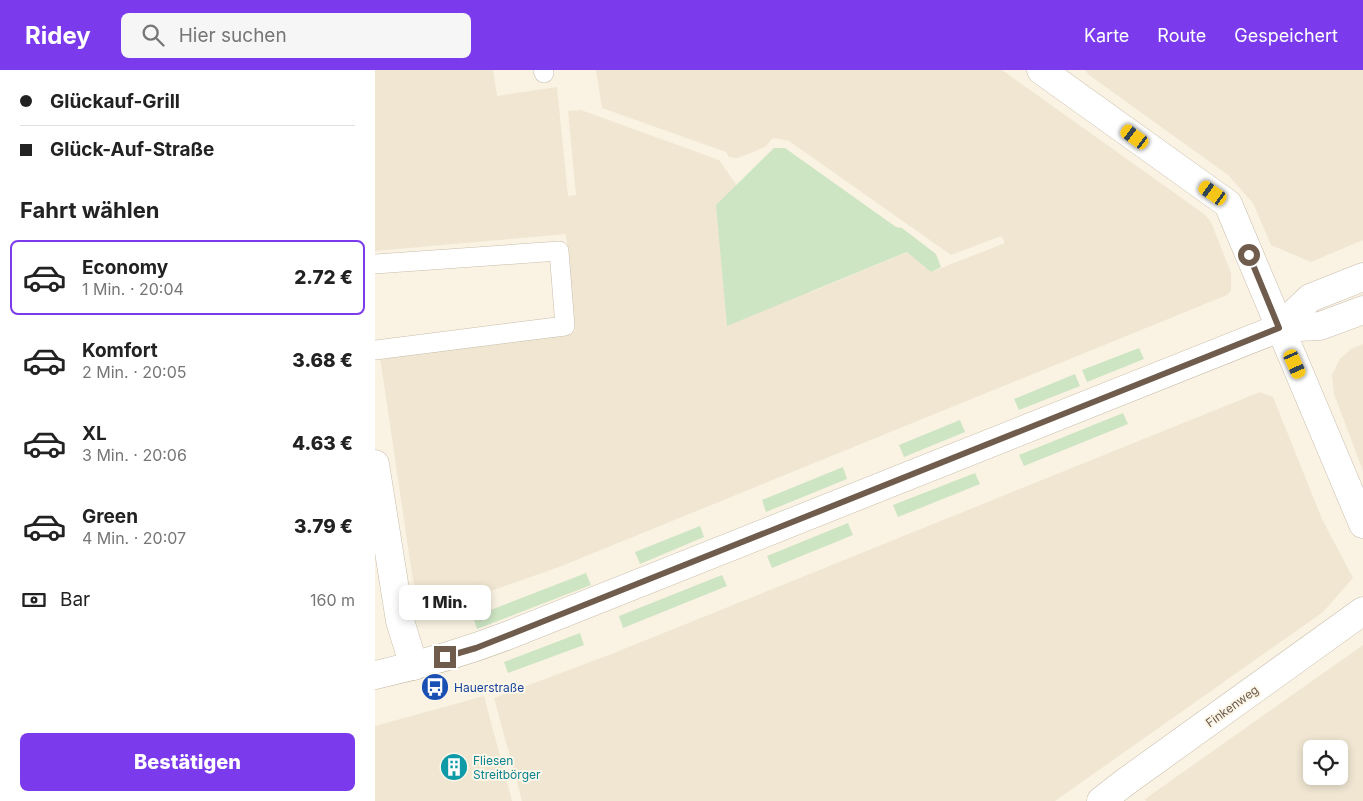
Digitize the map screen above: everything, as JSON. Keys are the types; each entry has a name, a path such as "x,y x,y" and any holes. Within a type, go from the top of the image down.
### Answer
{"street":[{"path":"1041,70 1228,204 1363,524"},
{"path":"1279,328 1310,298 1363,277"},
{"path":"375,675 476,648 1279,328 1320,326 1363,310"},
{"path":"375,464 400,621 414,666"},
{"name":"Finkenweg","path":"1101,801 1363,611"}],"lane":[{"path":"375,264 559,251 565,326 375,350"}],"shaded area":[{"path":"375,70 493,70 497,96 557,87 568,196 576,195 568,111 581,110 719,160 811,292 908,252 931,272 1005,243 1001,236 951,255 789,141 773,138 765,147 738,158 729,157 726,152 602,108 596,70 1002,70 1204,214 1211,222 1231,273 1231,291 1227,295 559,567 440,609 422,598 413,581 380,357 470,342 575,331 566,234 375,251"},
{"path":"1085,70 1363,70 1363,240 1311,262 1271,245 1253,203 1228,175 1089,75"},
{"path":"1363,344 1363,471 1334,394 1332,375 1340,359 1351,349"},
{"path":"1260,392 1273,397 1322,519 1353,578 1323,612 1055,801 522,801 494,698 614,653"},
{"path":"1363,645 1363,801 1146,801 1145,799"},
{"path":"484,696 512,801 375,801 375,726"}],"green space":[{"path":"774,148 785,148 896,227 902,228 936,254 941,267 931,272 907,252 727,326 716,205"},
{"path":"1139,348 1144,359 1087,382 1082,370"},
{"path":"1075,374 1080,386 1019,410 1014,399"},
{"path":"1123,413 1128,424 1024,466 1019,455"},
{"path":"960,420 965,432 904,457 899,445"},
{"path":"843,467 847,479 766,512 762,500"},
{"path":"975,473 980,484 898,517 893,505"},
{"path":"848,523 853,535 772,568 767,556"},
{"path":"700,526 704,537 640,564 635,552"},
{"path":"586,573 591,585 477,629 473,617"},
{"path":"722,575 727,586 623,628 619,616"},
{"path":"580,633 584,645 508,673 504,662"}],"place":[{"name":"Hauerstraße","path":"435,687"},
{"name":"Fliesen Streitbörger","path":"454,767"}],"route":[{"path":"445,657 476,648 509,635 1279,328 1249,255"}]}
